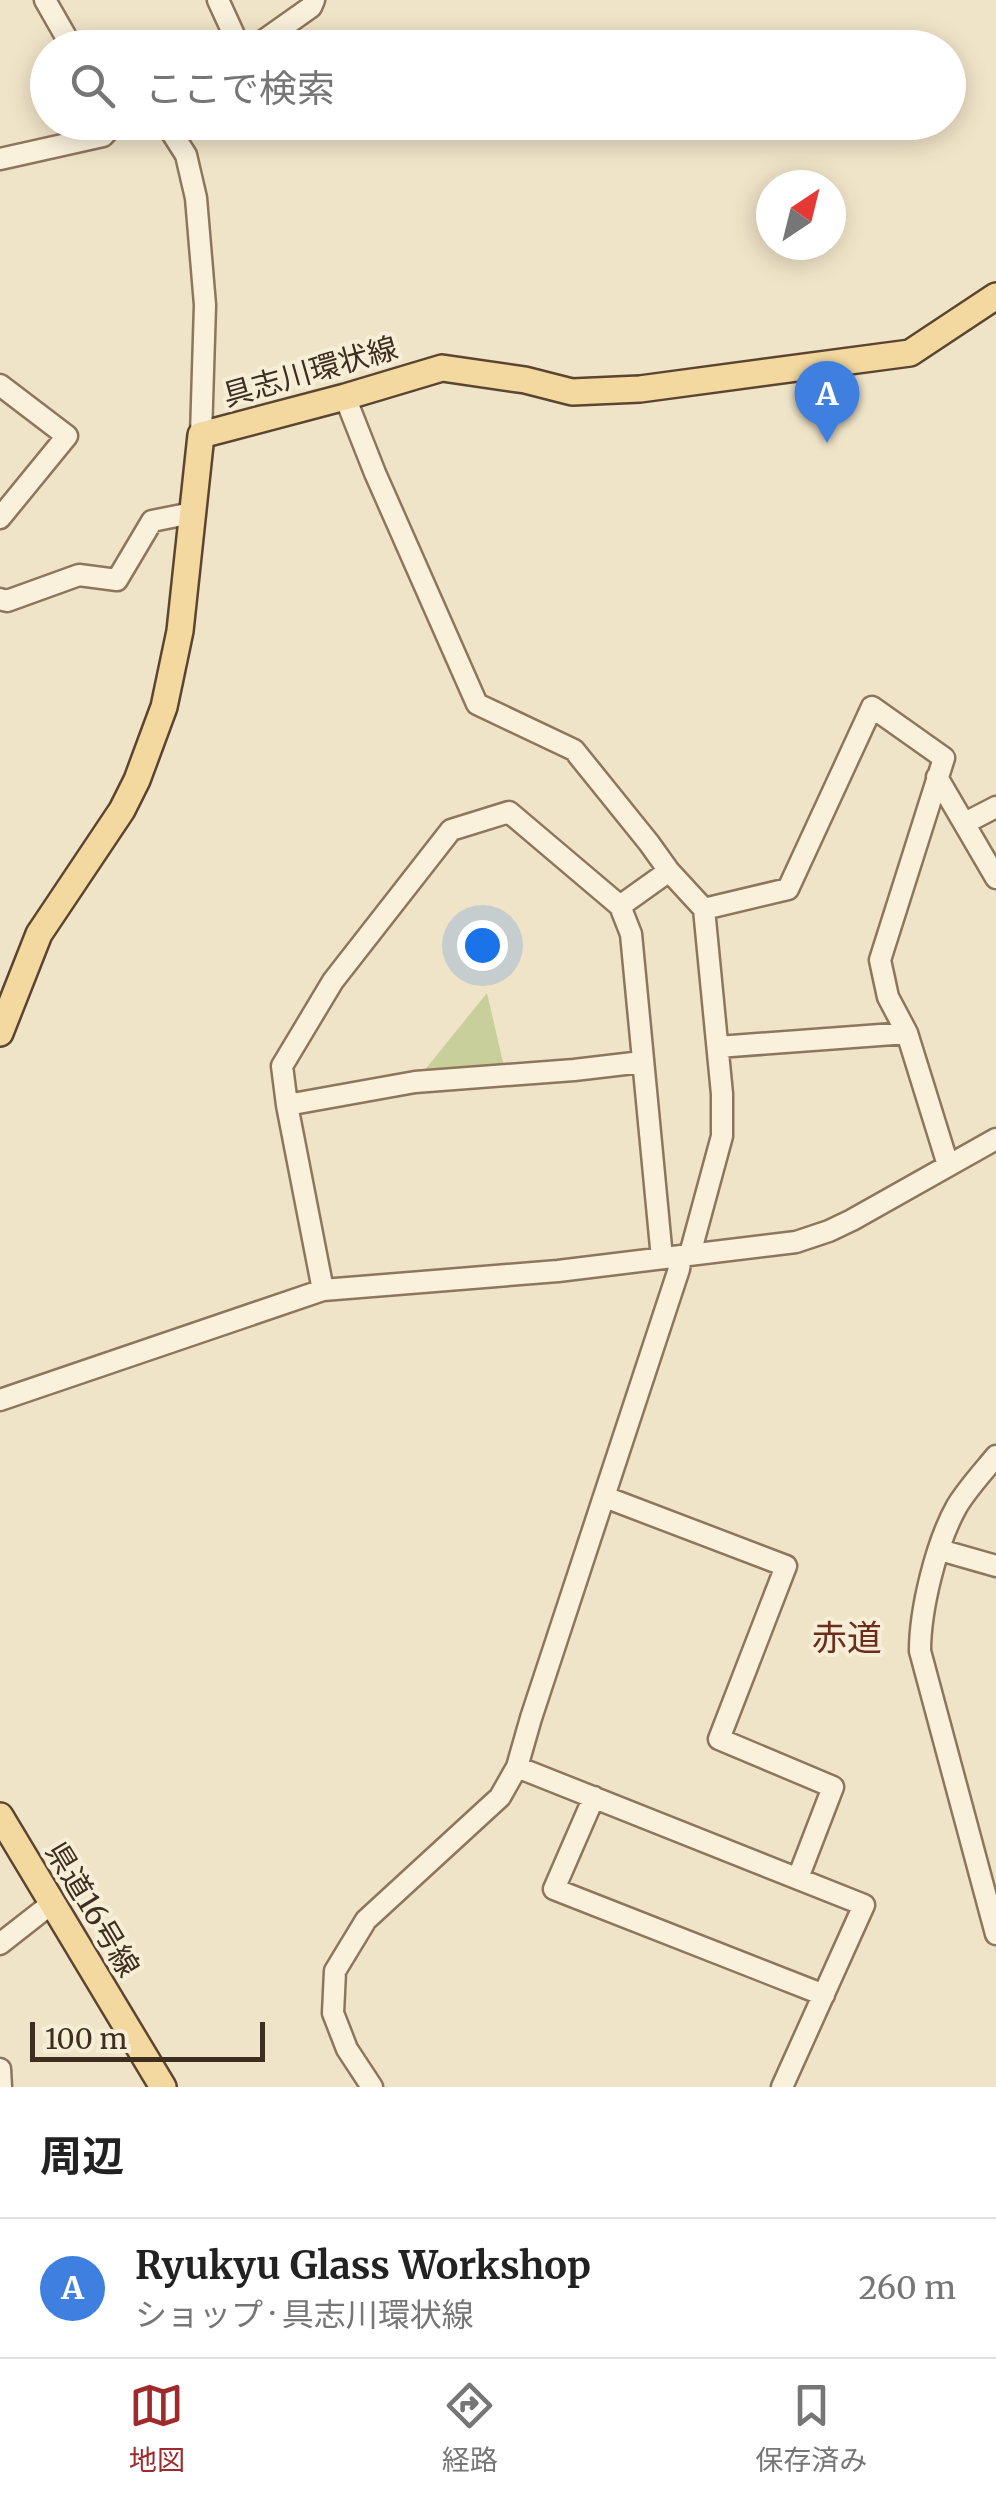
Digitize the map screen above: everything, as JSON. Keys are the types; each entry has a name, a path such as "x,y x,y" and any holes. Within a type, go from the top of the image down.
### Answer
{"main road":[{"name":"具志川環状線","path":"0,1033 39,934 122,810 152,743 174,670 200,436 442,368 525,380 572,392 640,389 910,353 996,296"},
{"name":"県道16号線","path":"0,1816 162,2087"}],"street":[{"path":"45,0 62,30"},
{"path":"218,0 232,30"},
{"path":"278,30 314,0"},
{"path":"0,160 87,140"},
{"path":"176,140 186,155 196,198 205,304 200,436"},
{"path":"0,385 67,436 0,518"},
{"path":"346,397 375,473 478,704 574,750 668,871 704,909 722,1094 722,1136 677,1256"},
{"path":"0,599 6,601 79,574 118,580 152,522 192,514"},
{"path":"704,909 788,889 872,707 944,758 880,960 888,997 907,1034 948,1165"},
{"path":"937,777 996,878"},
{"path":"965,823 996,807"},
{"path":"323,1290 282,1066 334,982 451,830 509,812 620,906 631,934 642,1062 679,1269 517,1766 500,1796 366,1920 335,1971 333,2013 347,2049 372,2087"},
{"path":"620,906 668,871"},
{"path":"718,1047 907,1034"},
{"path":"287,1105 415,1082 642,1062"},
{"path":"0,1400 323,1290 558,1271 811,1238 852,1220 996,1138"},
{"path":"996,1456 959,1503 947,1526 920,1623 920,1651 996,1934"},
{"path":"605,1498 786,1566 719,1739 833,1787 798,1878"},
{"path":"940,1550 996,1566"},
{"path":"517,1766 864,1905 782,2087"},
{"path":"594,1798 554,1889 824,1995"},
{"path":"0,1944 52,1904"},
{"path":"0,2069 1,2087"}],"green space":[{"path":"487,993 506,1075 415,1082"}],"place":[{"name":"Ryukyu Glass Workshop","path":"827,443"}],"district":[{"name":"赤道","path":"847,1638"}]}
